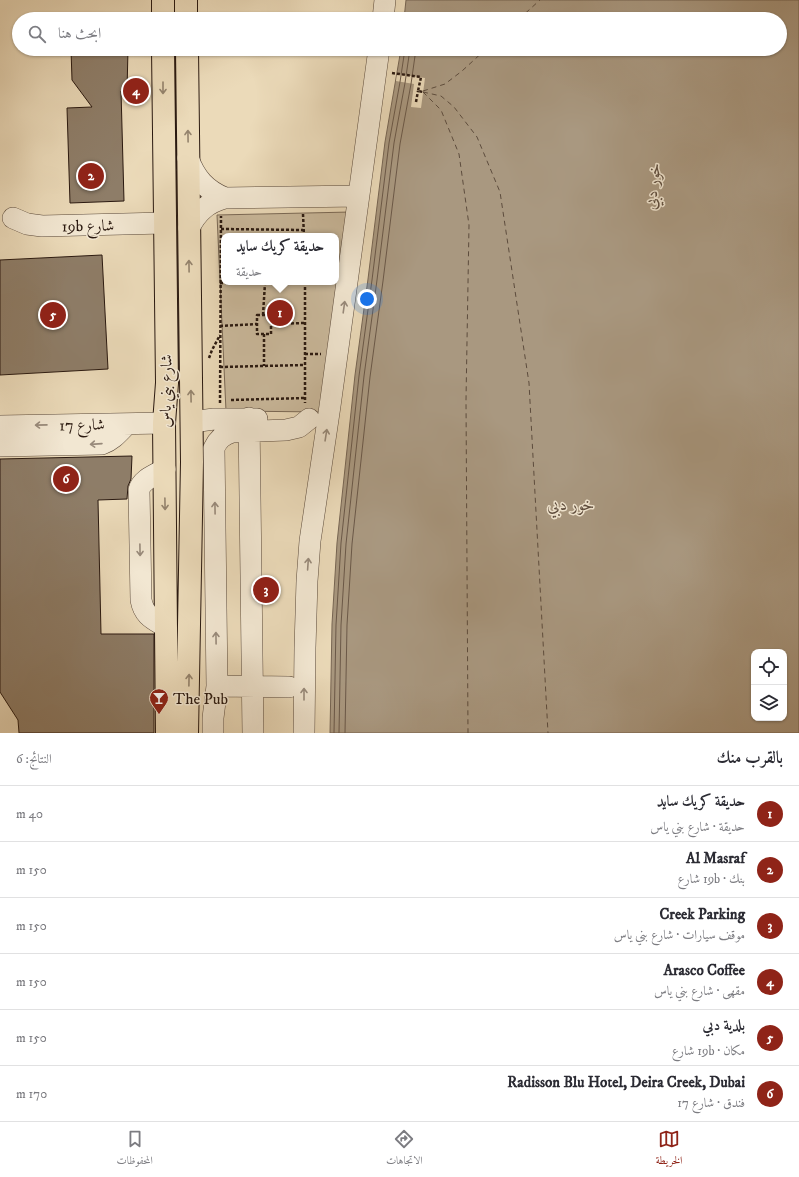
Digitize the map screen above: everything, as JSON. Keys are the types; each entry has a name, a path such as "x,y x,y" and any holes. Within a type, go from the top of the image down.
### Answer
{"main road":[{"path":"163,0 163,12"},
{"path":"186,0 186,12"},
{"name":"شارع بني ياس","path":"163,56 166,383 164,423"},
{"name":"شارع بني ياس","path":"167,733 166,627 182,457 192,422 187,56"},
{"path":"165,250 172,266 175,282 175,405 181,416 192,422"},
{"path":"164,423 174,424 180,428 182,434 183,622 189,653 187,733"}],"street":[{"path":"384,12 385,0"},
{"path":"304,733 304,648 308,561 312,522 330,406 378,56"},
{"path":"188,158 196,175 202,183 216,194 223,207"},
{"path":"189,228 193,219 199,212 207,205 216,201 223,207 303,197 359,196"},
{"name":"19b شارع","path":"4,217 27,224 42,226 164,223"},
{"path":"192,422 214,419 249,425 297,422 322,415 330,406"},
{"name":"شارع 17","path":"0,426 164,423"},
{"path":"0,446 102,444 115,437 127,424"},
{"path":"213,733 213,711 217,686 214,448 221,437 249,425"},
{"path":"249,425 253,733"},
{"path":"217,686 289,687"}],"path":[{"path":"376,70 421,77 416,102"},
{"path":"418,91 423,92"},
{"path":"303,197 304,233"},
{"path":"221,233 223,207"},
{"path":"221,229 303,230"},
{"path":"220,406 221,268"},
{"path":"339,282 347,282"},
{"path":"263,315 265,285"},
{"path":"297,422 305,398 305,285"},
{"path":"257,315 263,315 271,315 271,334 257,334 257,315"},
{"path":"271,324 305,323"},
{"path":"220,326 257,324"},
{"path":"264,334 264,366"},
{"path":"208,360 220,335"},
{"path":"220,367 305,365"},
{"path":"220,401 305,398"}],"shaded area":[{"path":"351,212 325,412 226,411 217,215"}],"water":[{"name":"خور دبي","path":"406,0 799,0 799,733 330,733 332,624 337,543 355,375 385,142 400,56 787,56 787,12 405,12"}],"pier":[{"path":"397,74 425,78 421,108 411,107 414,84 396,81"}],"building":[{"path":"71,56 128,56 127,91 121,91 124,201 70,203 67,108 92,107 72,80"},
{"path":"102,255 108,369 0,375 0,260"},
{"path":"132,456 131,479 128,486 127,499 98,500 101,634 154,634 154,733 19,733 18,720 0,692 0,459"}],"ferry route":[{"path":"527,12 540,0"},
{"path":"423,91 445,84 478,56"},
{"path":"423,92 441,96 454,107 477,137 500,192 529,383 548,733"},
{"path":"423,92 441,110 459,154 469,225 466,400 468,733"}],"place":[{"name":"Arasco Coffee","path":"136,91"},
{"name":"Al Masraf","path":"91,176"},
{"name":"حديقة كريك سايد","path":"280,313"},
{"name":"بلدية دبي","path":"53,315"},
{"name":"Radisson Blu Hotel, Deira Creek, Dubai","path":"66,479"},
{"name":"Creek Parking","path":"266,590"},
{"name":"The Pub","path":"159,715"}]}
